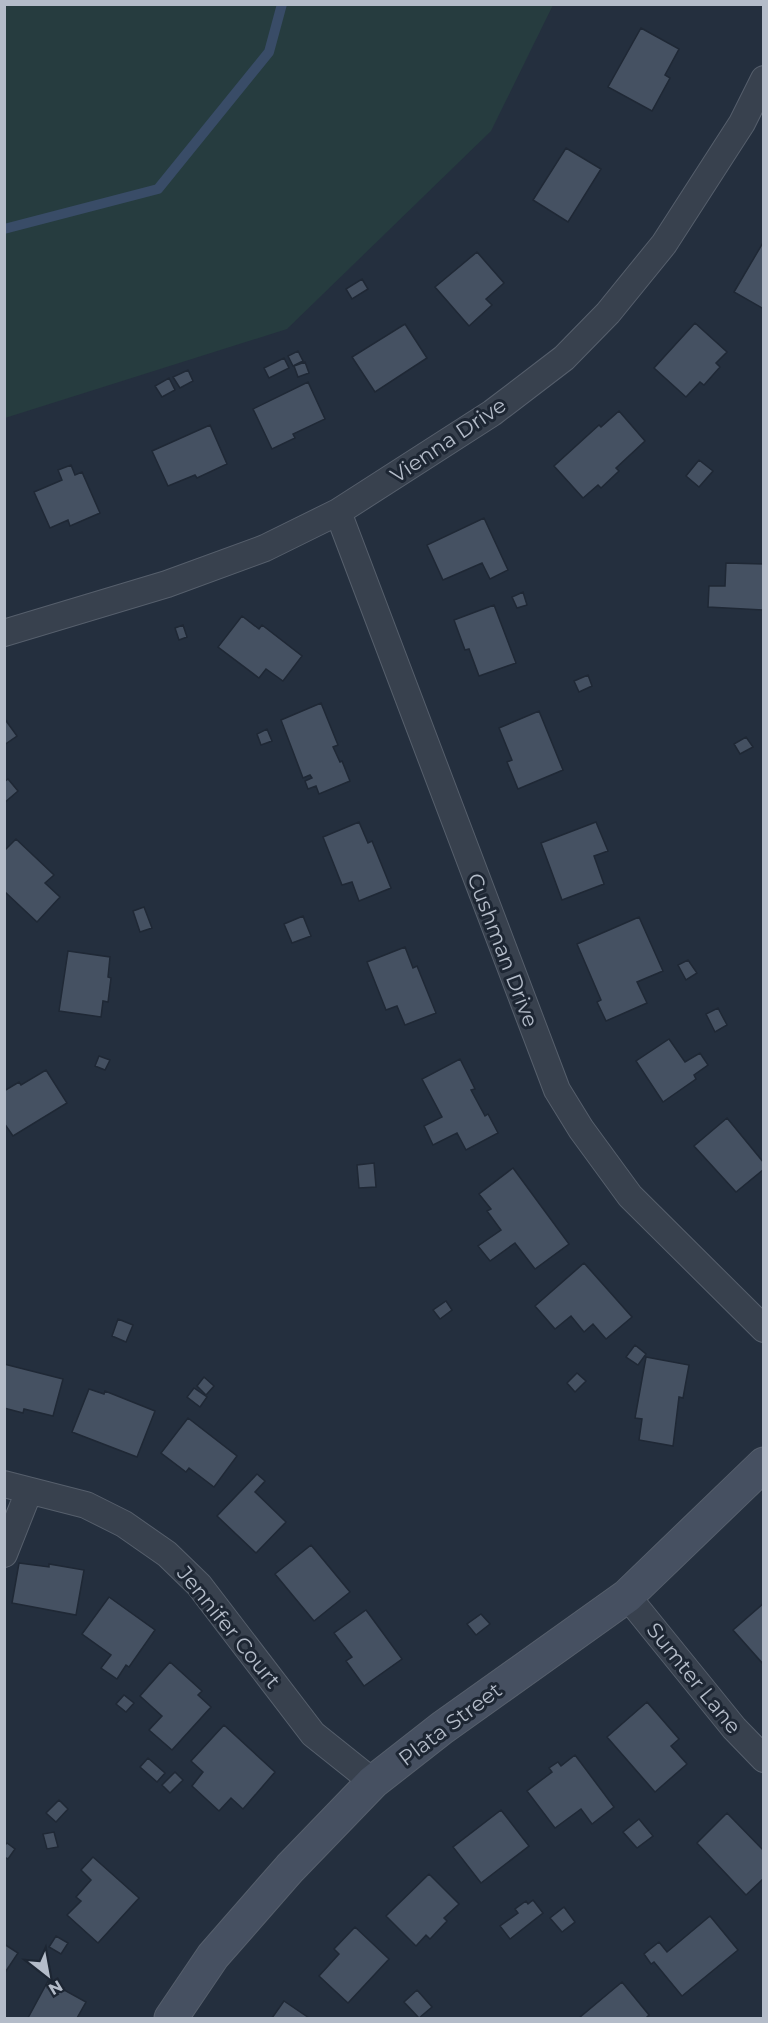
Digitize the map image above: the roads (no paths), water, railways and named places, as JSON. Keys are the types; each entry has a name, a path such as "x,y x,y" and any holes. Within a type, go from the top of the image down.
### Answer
{"street":[{"name":"Vienna Drive","path":"4,633 167,584 265,548 338,513 492,413 564,358 608,313 664,244 742,123 764,80"},
{"name":"Cushman Drive","path":"338,513 557,1090 580,1130 630,1196 764,1329"},
{"name":"Plata Street","path":"171,2019 213,1956 290,1868 373,1782 442,1728 627,1596 764,1464"},
{"name":"Jennifer Court","path":"4,1484 86,1505 124,1524 167,1554 199,1585 314,1734 373,1782"},
{"path":"4,1554 29,1491"},
{"name":"Sumter Lane","path":"627,1596 734,1728 764,1759"}],"waterway":[{"path":"4,229 158,189 269,52 282,4"}]}
